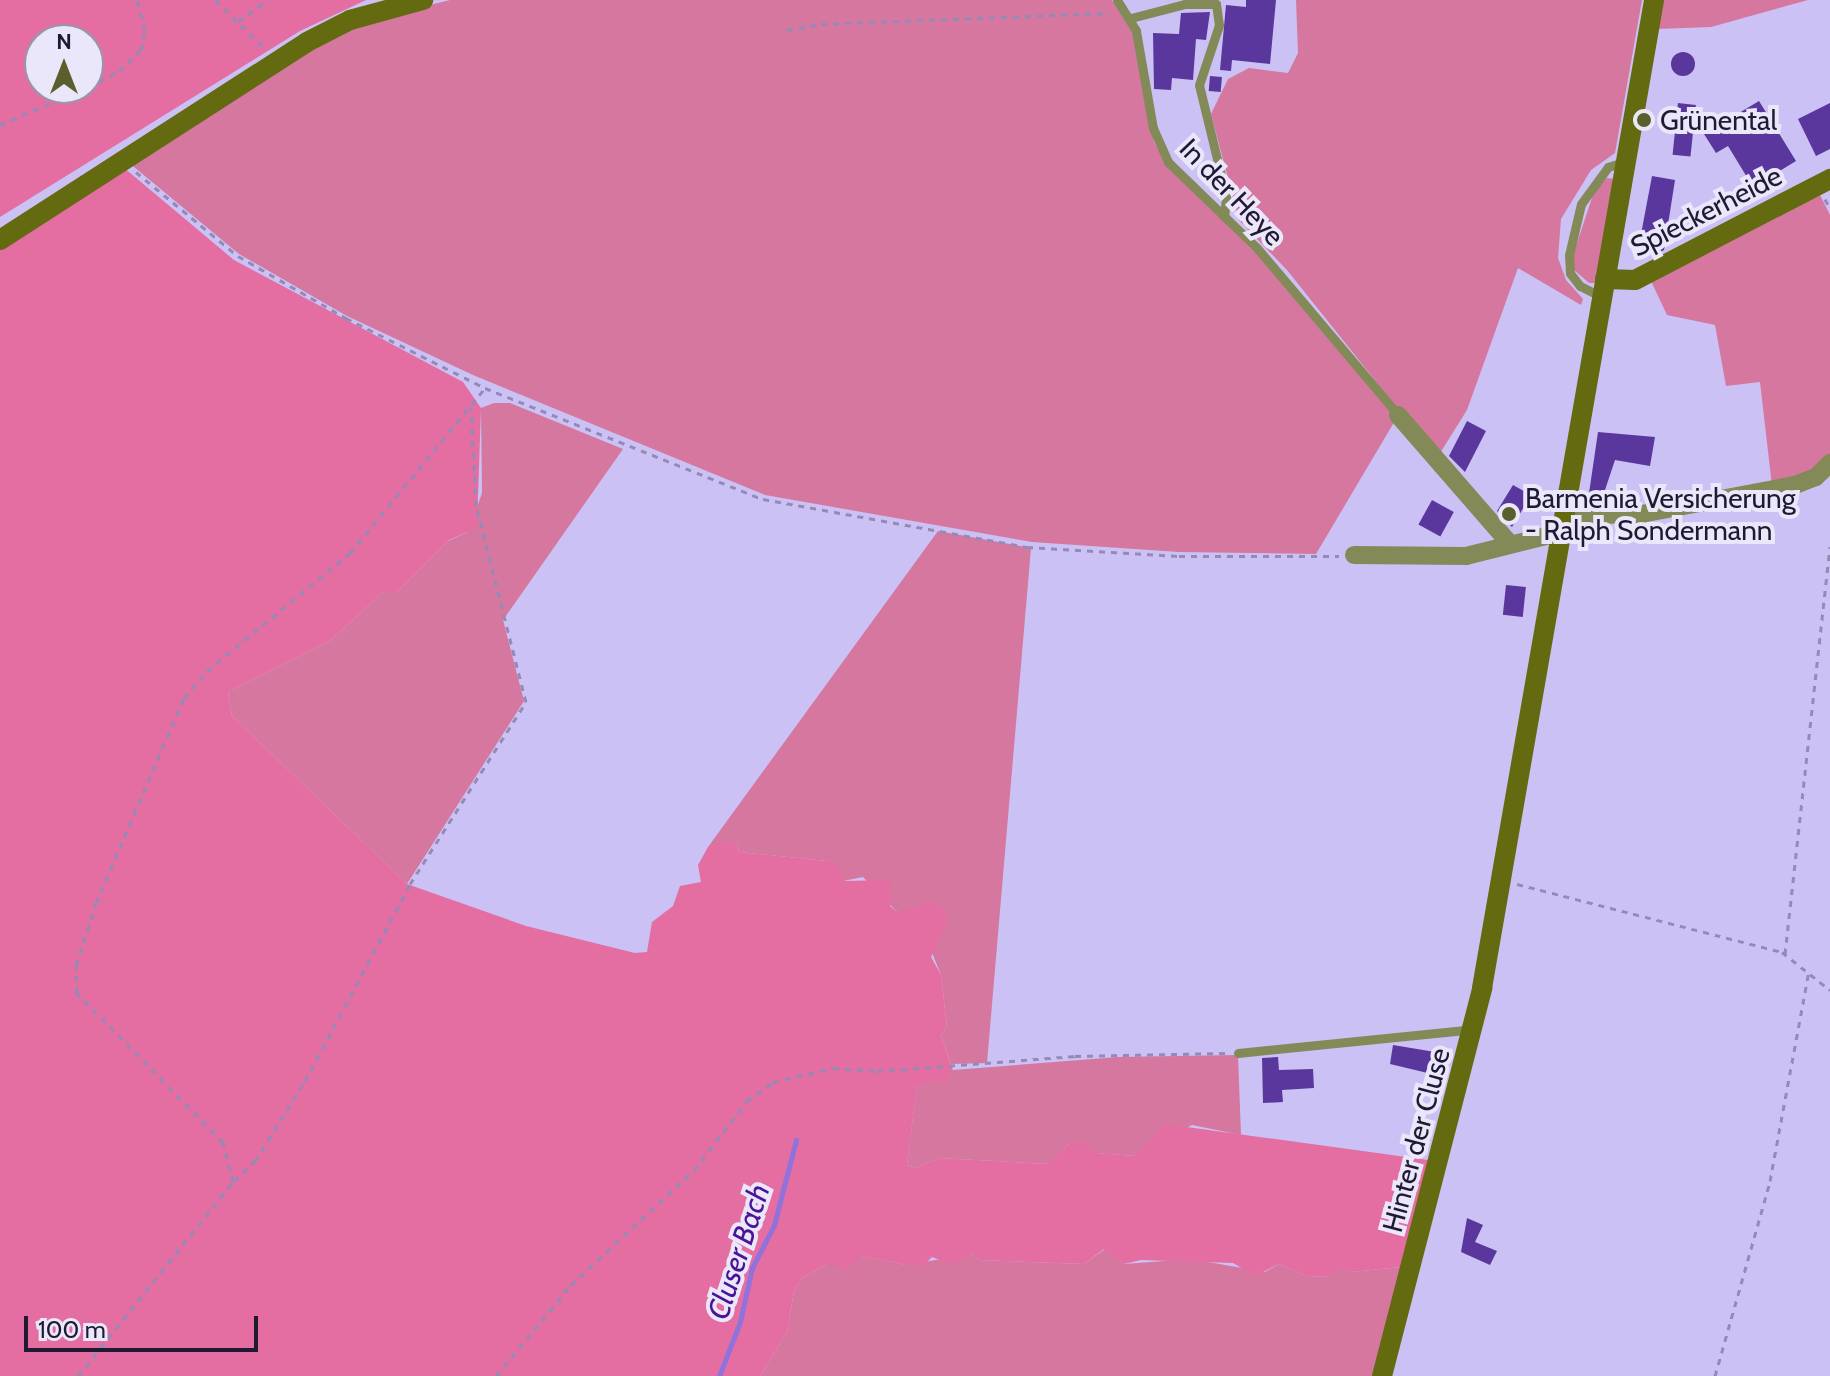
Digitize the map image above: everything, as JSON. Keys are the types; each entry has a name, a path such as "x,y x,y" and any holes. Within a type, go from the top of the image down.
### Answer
{"main road":[{"path":"0,240 307,42 350,20 423,0"},
{"path":"1563,523 1654,0"},
{"name":"Spieckerheide","path":"1604,288 1635,280 1830,179"},
{"name":"Hinter der Cluse","path":"1382,1376 1474,1029 1563,523"}],"street":[{"path":"1398,415 1510,544"},
{"path":"1354,555 1466,556 1510,544 1563,523 1636,515 1795,485 1816,477 1830,463"}],"lane":[{"name":"In der Heye","path":"1117,0 1128,14 1160,150 1185,182 1281,276 1398,415"},
{"path":"1128,14 1207,1 1220,12 1199,85 1226,196 1224,217"},
{"path":"1604,288 1580,286 1570,273 1569,255 1581,204 1608,167 1626,161"},
{"name":"Hinter der Cluse","path":"1238,1053 1474,1029"}],"path":[{"path":"104,78 119,71 141,50 145,30 137,0"},
{"path":"215,0 265,48"},
{"path":"238,21 268,0"},
{"path":"787,30 821,24 1128,14"},
{"path":"0,125 48,104"},
{"path":"146,182 238,256 485,388 763,499 1027,547 1265,558 1354,555"},
{"path":"233,1182 223,1142 77,993 81,944 184,698 207,671 350,553 485,388"},
{"path":"78,1376 233,1182 255,1161 297,1094 410,884 526,702 476,506 471,407"},
{"path":"1785,954 1830,546"},
{"path":"1502,880 1785,954 1830,990"},
{"path":"1715,1376 1770,1181 1809,971"},
{"path":"496,1376 571,1285 694,1170 747,1101 773,1082 833,1068 877,1071 1075,1056 1238,1053"}],"shaded area":[{"path":"0,0 366,0 300,31 0,217"},
{"path":"450,0 1112,0 1133,33 1154,142 1167,165 1255,252 1396,419 1316,554 1179,552 1032,542 765,495 473,375 347,316 239,254 128,162 353,24"},
{"path":"1296,0 1642,0 1615,153 1591,170 1561,219 1558,258 1566,280 1583,299 1581,305 1518,268 1467,410 1437,458 1287,270 1239,220 1211,114 1228,79 1249,68 1288,73 1298,53"},
{"path":"1662,0 1808,0 1711,27 1657,29"},
{"path":"123,167 234,260 463,382 481,408 477,528 449,540 397,592 383,592 331,640 228,692 232,716 407,884 526,926 635,953 647,952 652,922 673,906 680,886 701,882 698,865 708,847 725,842 737,843 739,852 827,861 840,866 843,881 891,880 890,906 897,912 931,902 943,908 948,920 931,957 941,975 947,1027 941,1036 953,1070 946,1081 917,1085 907,1165 916,1168 939,1158 1048,1164 1069,1144 1081,1141 1097,1153 1135,1156 1165,1124 1428,1160 1401,1267 1352,1272 1344,1267 1329,1276 1309,1277 1279,1264 1255,1276 1233,1263 1141,1260 1124,1264 1104,1249 1084,1264 980,1260 971,1254 953,1265 932,1257 924,1265 906,1265 862,1256 846,1270 828,1264 803,1277 794,1291 787,1332 760,1376 0,1376 0,248"},
{"path":"1607,178 1614,179 1596,283 1589,283 1574,270 1573,255 1595,189"},
{"path":"1820,195 1830,215 1830,454 1818,468 1772,486 1760,382 1726,386 1715,325 1667,315 1651,281"},
{"path":"494,403 510,403 623,449 503,620 524,701 407,884 232,716 228,692 331,640 383,592 397,592 448,541 468,532 482,493 481,408"},
{"path":"938,531 1031,548 987,1063 951,1064 941,1036 947,1027 941,975 930,948 908,912 897,912 863,877 843,881 827,861 739,852 737,843 708,847"},
{"path":"1238,1055 1241,1135 1192,1125 1135,1156 1096,1153 1069,1144 1049,1164 939,1158 916,1168 907,1165 917,1084 945,1081 953,1070 1118,1057"},
{"path":"1105,1249 1124,1264 1191,1259 1265,1272 1279,1264 1309,1277 1329,1276 1344,1266 1352,1272 1401,1267 1372,1376 760,1376 787,1332 794,1291 803,1277 828,1264 863,1256 906,1265 971,1254 980,1260 1084,1264"}],"building":[{"path":"1246,0 1276,0 1270,64 1232,60 1231,71 1220,70 1226,5 1246,7"},
{"path":"1210,12 1206,40 1196,39 1193,80 1172,78 1171,90 1154,89 1153,33 1179,34 1181,13"},
{"path":"1683,52 1694,59 1695,64 1688,75 1683,76 1672,69 1671,64 1678,53"},
{"path":"1210,76 1222,77 1221,92 1209,91"},
{"path":"1759,101 1796,161 1753,187 1728,146 1716,153 1704,134"},
{"path":"1678,103 1696,105 1690,157 1673,155"},
{"path":"1830,103 1830,149 1816,156 1798,119"},
{"path":"1652,176 1675,180 1664,250 1658,253 1638,250"},
{"path":"1467,421 1486,431 1465,472 1449,456"},
{"path":"1598,432 1655,437 1650,466 1615,460 1601,502 1588,500"},
{"path":"1513,485 1531,495 1512,527 1497,511"},
{"path":"1432,500 1454,512 1440,537 1418,524"},
{"path":"1506,585 1526,587 1523,617 1503,615"},
{"path":"1393,1045 1441,1053 1436,1075 1390,1064"},
{"path":"1278,1057 1279,1070 1313,1069 1314,1088 1282,1090 1283,1102 1263,1103 1262,1058"},
{"path":"1467,1218 1483,1225 1475,1242 1497,1251 1490,1265 1461,1252"}],"waterway":[{"name":"Cluser Bach","path":"719,1376 740,1322 752,1268 774,1225 796,1140"}],"place":[{"name":"Grünental","path":"1644,120"},
{"name":"Barmenia Versicherung - Ralph Sondermann","path":"1509,514"}]}
